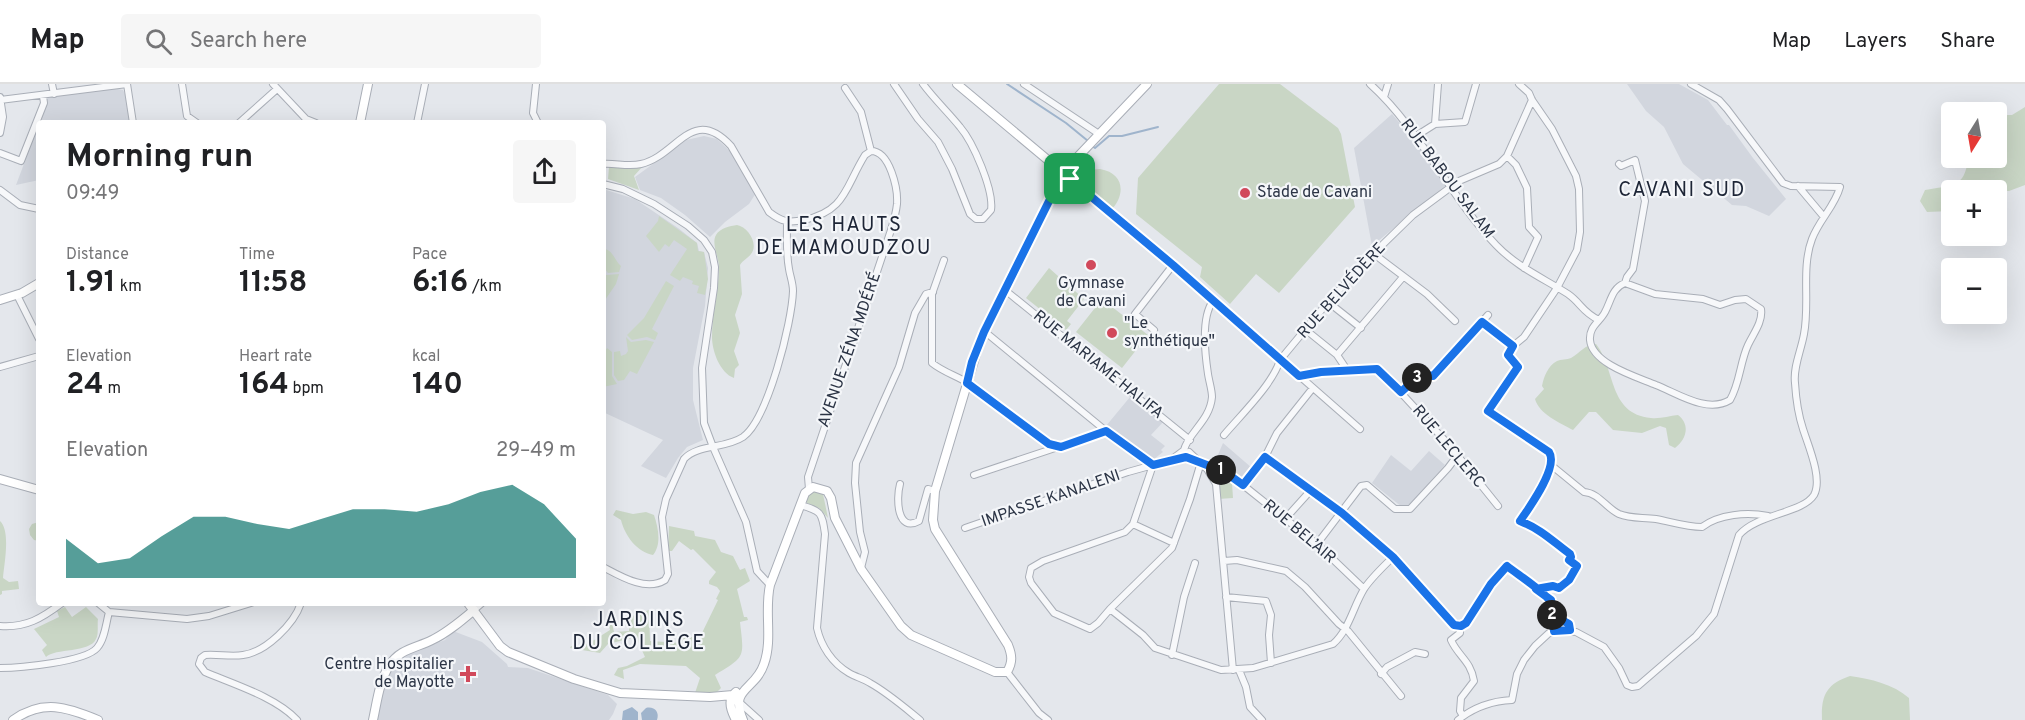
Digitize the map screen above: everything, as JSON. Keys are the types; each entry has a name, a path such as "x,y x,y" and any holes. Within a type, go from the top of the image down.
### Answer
{"main road":[{"path":"361,120 368,84"},
{"path":"957,84 1054,166"},
{"path":"1069,166 1147,84"},
{"path":"1054,166 1063,163 1072,171 1070,179 1058,183"},
{"path":"1054,166 1052,176 1058,183"},
{"path":"734,700 758,677 765,662 767,598 770,585 805,493 809,489 819,487 827,491 831,498 835,518 861,569 901,626 911,635 987,669 1007,672 1012,661 1004,636 935,529 933,520 935,491 953,437 972,362 984,332 1058,183"},
{"path":"0,300 17,295 36,285"},
{"path":"0,479 36,489"},
{"path":"373,720 382,681 396,657 446,632 471,607 500,646 508,652 574,679 627,695 710,697 734,700"},
{"path":"734,700 736,720"},
{"path":"734,700 743,720"},
{"path":"14,720 29,710 50,707 68,709 98,720"}],"street":[{"path":"52,84 54,94"},
{"path":"0,133 3,117 0,99 43,96 127,84 133,120"},
{"path":"182,84 187,116 193,120"},
{"path":"418,120 425,84"},
{"path":"536,84 533,113 536,120"},
{"path":"894,84 918,119 938,142 952,169 970,214 976,219 983,219 991,210 991,198 972,147 962,128 935,101 923,84"},
{"path":"1024,84 1098,134"},
{"name":"RUE BABOU SALAM","path":"1370,84 1384,97 1416,136 1485,233 1510,259 1572,297 1584,312 1599,320"},
{"path":"1384,97 1388,84"},
{"path":"1435,124 1438,84"},
{"path":"1416,136 1435,124 1465,122 1476,84"},
{"path":"1519,84 1529,93 1552,129 1576,176 1579,189 1580,232 1577,250 1557,288 1524,337 1513,346 1508,355 1518,367 1488,411 1552,456 1551,465 1533,502 1520,521 1551,538 1570,554 1569,560 1577,566 1563,586 1536,589"},
{"path":"1460,626 1460,633 1451,640 1471,667 1474,681 1461,698 1461,718 1493,701 1512,700 1520,667 1535,646 1554,631 1570,630 1604,647 1619,668 1627,685 1638,686 1696,636 1714,614 1739,536 1752,524 1806,503 1814,496 1817,487 1815,461 1798,408 1794,371 1805,332 1808,252 1812,237 1837,197 1840,186 1798,186 1783,183 1727,108 1719,100 1691,84"},
{"path":"242,120 275,86 308,120"},
{"path":"606,164 642,164 693,131 709,130 724,138 731,146 769,212 787,223 823,215 838,205 865,155 871,151 861,112 845,88"},
{"path":"37,120 44,103 43,96"},
{"path":"1524,268 1538,237 1528,227 1527,188 1516,165 1507,156 1532,100"},
{"path":"0,153 21,161 36,123"},
{"name":"AVENUE ZÉNA MDÉRÉ","path":"809,489 808,477 896,211 896,197 887,161 880,153 871,151"},
{"name":"RUE BELVÉDÈRE","path":"1224,435 1258,394 1280,360 1328,302 1413,215 1459,181 1499,164 1507,156"},
{"path":"1619,164 1621,166 1635,160 1645,201 1633,270 1625,283"},
{"path":"1070,179 1173,265 1360,429"},
{"path":"606,185 623,189 654,204 688,226 704,240 712,252 715,267 714,288 702,368 704,423 712,447 746,522 758,571 770,585"},
{"path":"1798,186 1824,217"},
{"path":"0,189 20,205 36,208"},
{"path":"606,568 645,584 655,585 665,580 668,574 662,517 666,499 684,459 688,454 729,443 744,436 755,423 776,374 788,325 793,288 786,246 787,223"},
{"path":"1374,254 1427,294 1455,321"},
{"path":"944,260 933,292 930,347 932,363 967,383 1042,440 1061,447"},
{"path":"1154,330 1135,314 1173,265"},
{"path":"1337,355 1403,277"},
{"path":"1625,283 1655,294 1702,299 1720,304 1746,299 1761,309 1762,315 1745,351 1743,365 1730,400 1720,404 1701,403 1677,395 1658,385 1632,377 1610,364 1592,349 1591,333 1599,320 1613,293 1625,283"},
{"name":"RUE MARIAME HALIFA","path":"1005,290 1190,440"},
{"path":"861,569 865,552 860,532 855,483 856,463 899,367 915,313 926,294 933,292"},
{"path":"17,295 36,333"},
{"path":"1186,453 1190,440 1206,417 1212,397 1208,370 1206,315 1213,301"},
{"path":"1328,302 1361,328"},
{"path":"1401,392 1421,374 1433,376 1488,315"},
{"path":"1482,322 1513,346"},
{"path":"1306,330 1337,355 1347,370"},
{"path":"984,332 1106,431 1153,465 1133,524 1125,532 1043,561 1031,568 1029,573 1031,583 1037,593 1054,613 1061,617 1090,629 1098,623 1174,543 1191,499 1201,462 1208,469 1216,484 1226,597 1236,670 1246,687 1250,707 1262,720"},
{"path":"0,367 36,357"},
{"name":"RUE LECLERC","path":"1299,376 1377,369 1401,392 1498,506"},
{"path":"1243,485 1265,457 1277,433 1312,389"},
{"path":"974,476 1106,431"},
{"name":"IMPASSE KANALENI","path":"965,528 1171,460 1186,453"},
{"name":"RUE BEL’AIR","path":"1186,453 1225,472 1243,485 1317,544 1364,589"},
{"path":"1317,544 1361,486 1367,485 1395,509 1410,509 1457,456"},
{"path":"1265,457 1312,489 1393,557 1454,625 1460,626 1466,623 1491,584 1507,566 1551,600 1558,610 1560,619 1569,624 1570,630"},
{"path":"1551,465 1584,492 1591,493 1611,509 1631,518 1656,519 1702,527 1712,520 1734,515 1755,513 1768,516"},
{"path":"900,484 898,494 901,517 908,524 919,521 928,489 935,491"},
{"path":"1285,519 1312,489"},
{"path":"800,505 818,510 823,519 825,534 817,628 820,640 828,654 840,667 870,683 920,720"},
{"path":"1133,524 1174,543"},
{"path":"1110,609 1143,635 1155,648 1204,666 1236,670 1271,663 1333,644 1339,639 1364,589 1393,557"},
{"path":"1224,561 1237,560 1286,571 1345,628 1401,696"},
{"path":"1173,655 1184,597 1195,563"},
{"path":"1226,597 1266,601 1271,615 1269,635 1271,663"},
{"path":"1551,600 1549,608 1554,631"},
{"path":"0,626 13,627 30,623 58,606"},
{"path":"102,606 109,612 187,620 241,606"},
{"path":"297,720 267,700 205,672 199,664 205,655 243,655 259,650 288,624 299,606"},
{"path":"0,668 46,664 93,652 100,645 109,612"},
{"path":"1382,674 1387,667 1414,652 1425,654"},
{"path":"1007,672 1048,720"},
{"path":"734,700 759,720"}],"shaded area":[{"path":"1627,84 1679,84 1708,100 1786,199 1769,216 1746,206 1732,205 1683,164 1664,127 1646,111"},
{"path":"113,88 123,90 130,120 40,120 46,103 45,96"},
{"path":"1392,114 1417,143 1445,186 1372,246 1354,148"},
{"path":"36,132 36,181 16,185"},
{"path":"704,136 717,139 733,154 756,193 749,204 710,237 661,198 640,190 635,177 686,140"},
{"path":"606,190 635,199 678,228 697,243 699,251 704,252 708,268 705,306 693,368 693,400 703,440 687,447 666,478 641,466 663,440 606,413"},
{"path":"1130,397 1165,420 1151,435 1165,446 1161,450 1163,452 1154,459 1106,426"},
{"path":"1223,443 1252,468 1245,479 1240,479 1215,462"},
{"path":"1429,451 1445,465 1410,504 1402,507 1372,483 1391,455 1411,471"},
{"name":"Centre Hospitalier de Mayotte","path":"453,631 482,642 508,667 528,668 608,695 617,704 613,714 609,720 375,720 386,682 395,663 402,656 445,640"}],"green space":[{"name":"Stade de Cavani","path":"1219,84 1280,84 1338,128 1355,207 1279,293 1256,274 1230,304 1200,277 1202,267 1136,214 1138,178"},
{"path":"2025,107 2025,185 2007,191 2007,180 1960,180 1966,168 2007,168 2007,115 2012,115"},
{"path":"643,166 634,176 639,190 608,179 609,167"},
{"path":"1100,169 1114,175 1120,186 1119,199 1110,211 1088,192 1091,188 1085,182 1089,170"},
{"path":"1941,187 1941,211 1927,212 1920,201 1925,190"},
{"path":"659,216 697,243 698,251 704,252 708,279 705,295 697,293 699,286 692,284 693,281 683,277 680,281 670,275 687,249 674,240 669,247 665,244 659,252 646,236 658,221"},
{"path":"737,225 748,232 754,246 751,254 740,265 742,294 735,315 740,333 734,351 739,365 735,369 734,378 721,367 713,349 712,337 719,267 715,238 723,229"},
{"path":"606,249 621,266 619,272 608,273"},
{"path":"1049,268 1084,299 1067,321 1071,324 1066,330 1026,298"},
{"path":"619,274 616,284 606,299 606,283 606,275"},
{"path":"666,281 674,286 652,329 658,333 655,340 647,337 632,340 627,335 644,318"},
{"name":"\"Le synthétique\"","path":"1102,299 1148,335 1122,368 1076,332"},
{"path":"626,337 631,342 646,340 654,342 637,374 630,371 624,380 618,381 614,375 614,352 620,351 621,356 626,354 628,351"},
{"path":"1596,344 1615,389 1627,408 1637,415 1651,418 1678,415 1682,419 1686,432 1682,441 1675,448 1669,445 1666,428 1660,426 1642,433 1613,430 1596,412 1589,412 1573,430 1551,418 1537,404 1535,399 1544,389 1542,386 1544,379 1551,366 1559,360 1571,358 1585,347"},
{"path":"607,348 612,352 612,376 617,384 606,386"},
{"path":"1232,483 1233,498 1218,499 1218,484"},
{"path":"814,491 823,494 828,518 819,508 807,503 807,497"},
{"path":"616,510 633,514 646,512 654,515 658,530 658,546 653,555 642,551 632,542 621,520 613,515"},
{"path":"0,521 6,540 3,578 9,582 18,581 19,589 2,591 0,595"},
{"path":"36,523 36,540 30,535 29,529"},
{"path":"669,526 694,531 695,536 715,540 721,552 733,556 740,570 745,568 750,581 737,589 744,617 748,620 740,622 741,655 733,664 715,675 721,688 715,694 695,693 700,678 686,666 640,664 623,670 624,679 614,675 618,668 645,657 636,637 608,644 600,653 570,648 596,639 610,630 609,625 612,623 614,632 629,631 629,617 649,610 650,641 681,643 684,637 701,635 718,600 716,599 720,591 709,584 716,572 693,549 691,550 679,541 672,551 668,551"},
{"path":"65,607 72,617 86,607 98,619 97,637 87,646 57,652 46,657 42,650 47,645 34,629 59,617 57,611"},
{"path":"1850,676 1881,683 1903,693 1909,698 1910,720 1822,720 1824,698 1830,687"}],"water":[{"path":"632,707 638,712 638,720 622,720 623,711"},
{"path":"646,708 656,710 657,720 642,720 641,713"}],"waterway":[{"path":"1007,84 1066,123 1088,141"},
{"path":"1092,146 1095,148 1109,136 1122,136 1158,127"}],"place":[{"name":"Stade de Cavani","path":"1245,193"},
{"name":"Gymnase de Cavani","path":"1091,265"},
{"name":"\"Le synthétique\"","path":"1112,333"},
{"name":"Centre Hospitalier de Mayotte","path":"468,674"}],"district":[{"name":"CAVANI SUD","path":"1682,191"},
{"name":"LES HAUTS DE MAMOUDZOU","path":"844,238"},
{"name":"JARDINS DU COLLÈGE","path":"639,632"}],"route":[{"path":"1070,179 1068,182 1058,183 984,332 972,362 967,383 1042,440 1061,447 1106,431 1153,465 1183,459 1185,456 1225,472 1243,485 1265,457 1312,489 1393,557 1454,625 1461,626 1466,623 1491,584 1507,566 1540,593 1551,600 1560,614 1560,619 1569,624 1570,630 1554,631 1549,608 1551,600 1536,589 1563,586 1577,566 1569,560 1570,554 1551,538 1520,521 1542,484 1551,465 1552,456 1488,411 1518,367 1508,356 1513,346 1482,322 1438,372 1433,376 1421,374 1401,392 1377,369 1321,372 1299,376 1173,265 1070,179"}]}
